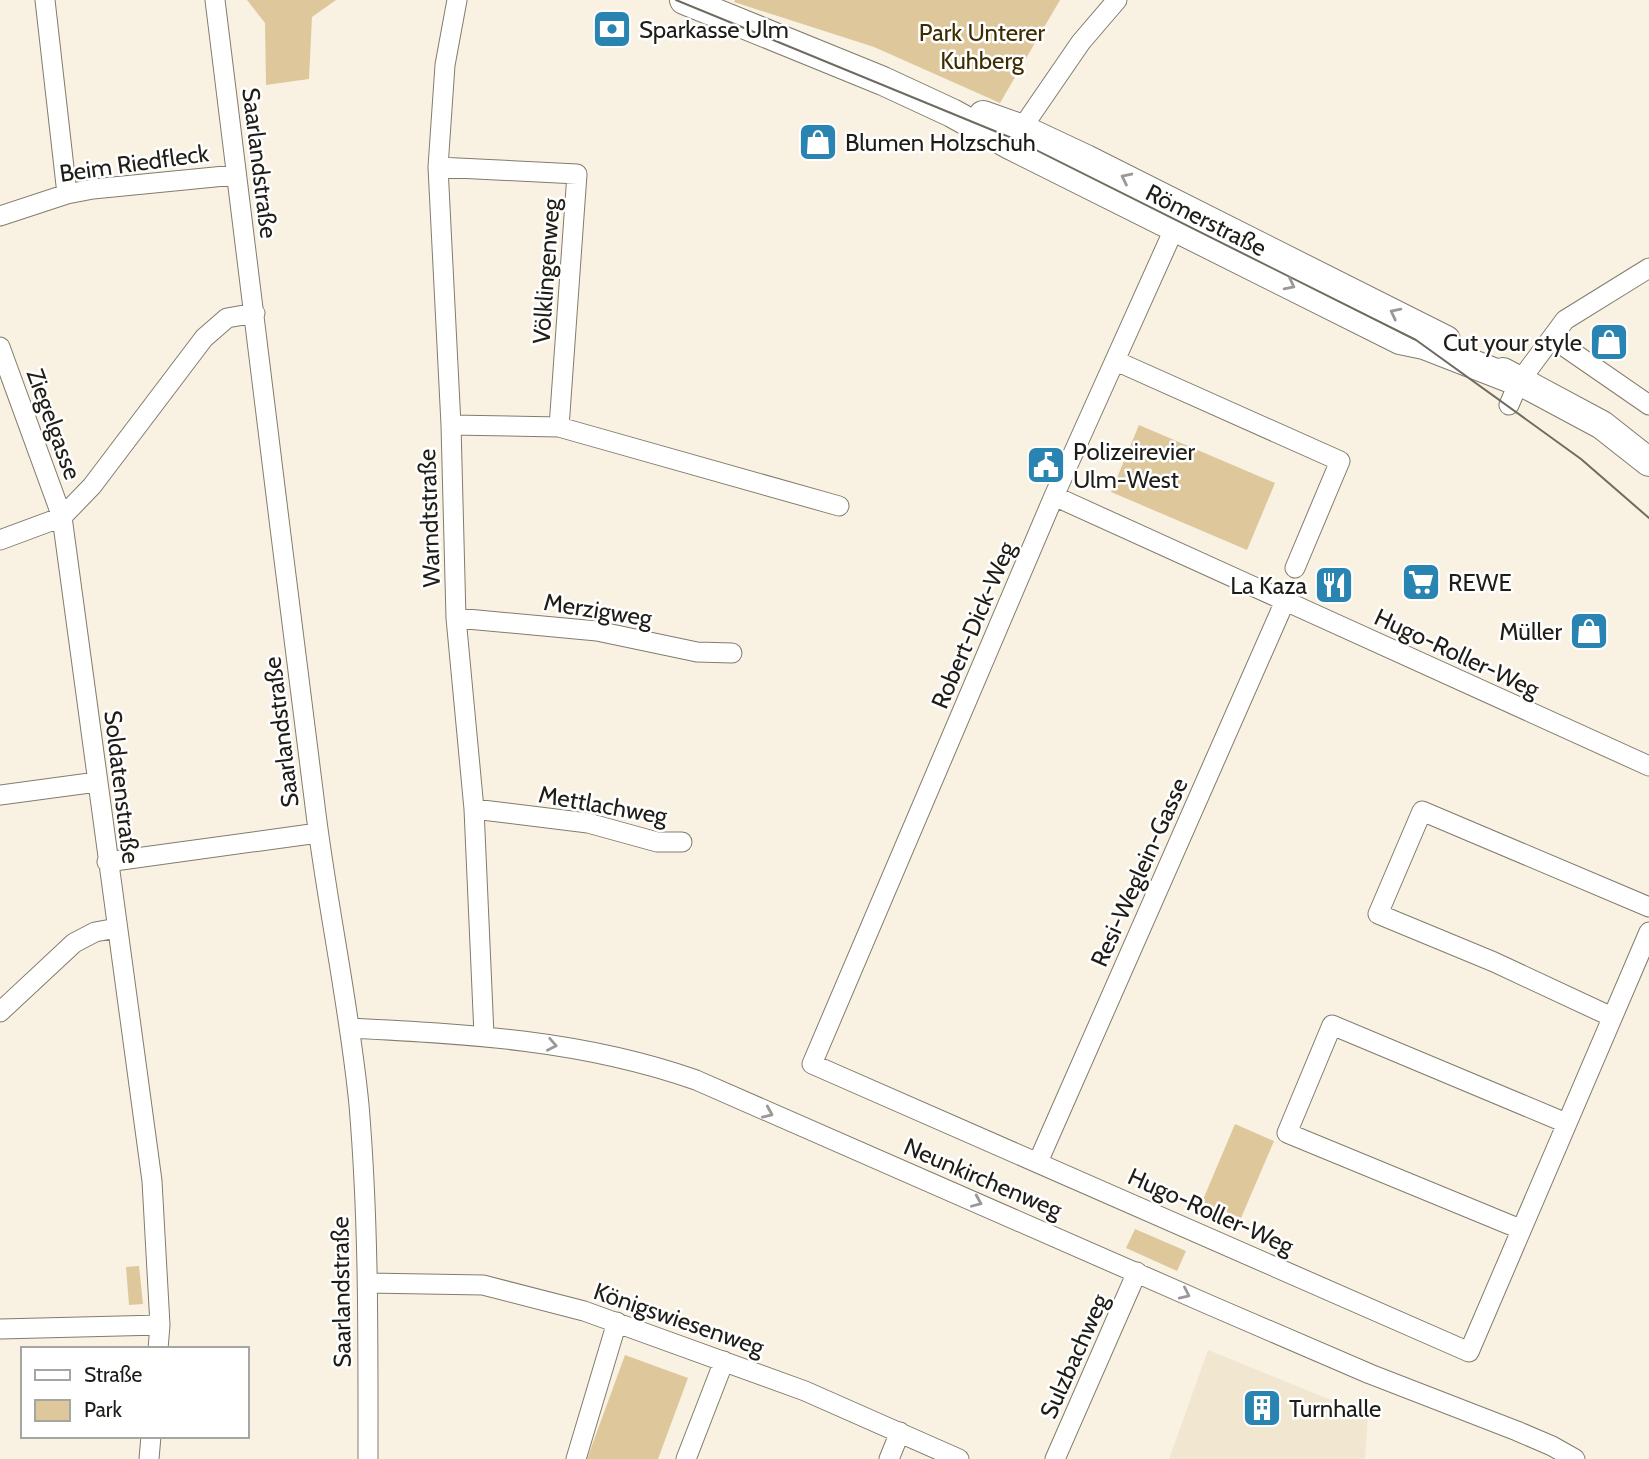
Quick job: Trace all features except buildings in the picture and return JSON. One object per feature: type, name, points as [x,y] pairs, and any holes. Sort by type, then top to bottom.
[{"type":"street","points":[[45,0],[66,194]]},
{"type":"street","name":"Saarlandstraße","points":[[215,0],[318,833],[359,1106],[368,1283],[368,1459]]},
{"type":"street","name":"Warndtstraße","points":[[457,0],[444,65],[438,167],[451,425],[456,618],[474,809],[484,1035]]},
{"type":"street","points":[[1015,136],[1081,42],[1116,0]]},
{"type":"street","name":"Römerstraße","points":[[695,2],[1015,136],[1179,217],[1420,326],[1514,394]]},
{"type":"street","name":"Völklingenweg","points":[[438,167],[577,174],[559,427]]},
{"type":"street","name":"Beim Riedfleck","points":[[0,216],[66,194],[93,189],[235,175]]},
{"type":"street","name":"Römerstraße","points":[[1179,217],[1400,340],[1424,345],[1458,358],[1514,394],[1602,425],[1649,462]]},
{"type":"street","name":"Robert-Dick-Weg","points":[[812,1064],[1054,496],[1179,217]]},
{"type":"street","points":[[1514,394],[1565,320],[1649,268]]},
{"type":"street","points":[[0,540],[62,517],[92,486],[204,338],[227,318],[255,313]]},
{"type":"street","points":[[1552,338],[1649,405]]},
{"type":"street","name":"Ziegelgasse","points":[[0,347],[62,517]]},
{"type":"street","points":[[1116,361],[1340,461],[1296,568]]},
{"type":"street","points":[[451,425],[559,427],[839,506]]},
{"type":"street","name":"Hugo-Roller-Weg","points":[[1054,496],[1649,766]]},
{"type":"street","name":"Soldatenstraße","points":[[62,517],[152,1181],[160,1325],[158,1347]]},
{"type":"street","name":"Resi-Weglein-Gasse","points":[[1038,1162],[1285,601]]},
{"type":"street","name":"Merzigweg","points":[[456,618],[597,631],[697,652],[732,653]]},
{"type":"street","points":[[0,795],[97,782]]},
{"type":"street","name":"Mettlachweg","points":[[474,809],[588,823],[657,842],[682,842]]},
{"type":"street","points":[[1612,1017],[1494,962],[1378,914],[1422,811],[1649,907]]},
{"type":"street","points":[[107,862],[318,833]]},
{"type":"street","points":[[0,1012],[74,943],[95,932],[117,928]]},
{"type":"street","name":"Hugo-Roller-Weg","points":[[812,1064],[1469,1352],[1649,932]]},
{"type":"street","points":[[1520,1229],[1287,1133],[1332,1025],[1566,1123]]},
{"type":"street","name":"Neunkirchenweg","points":[[349,1028],[529,1040],[656,1066],[696,1080],[1212,1307],[1370,1374],[1552,1446],[1575,1459]]},
{"type":"street","name":"Sulzbachweg","points":[[1055,1459],[1137,1272]]},
{"type":"street","name":"Königswiesenweg","points":[[368,1283],[483,1286],[584,1311],[805,1391],[959,1459]]},
{"type":"street","points":[[576,1459],[617,1322]]},
{"type":"street","points":[[0,1329],[160,1325]]},
{"type":"street","points":[[686,1459],[724,1360]]},
{"type":"street","points":[[889,1459],[900,1432]]},
{"type":"street","points":[[149,1459],[151,1438]]},
{"type":"shaded area","points":[[1208,1350],[1368,1415],[1365,1459],[1169,1459]]},
{"type":"green space","points":[[247,0],[336,0],[312,17],[309,79],[266,85],[265,23]]},
{"type":"green space","name":"Park Unterer Kuhberg","points":[[1060,0],[1000,103],[874,47],[734,2]]},
{"type":"green space","points":[[1139,425],[1275,483],[1247,550],[1111,492]]},
{"type":"green space","points":[[1235,1124],[1274,1141],[1241,1218],[1202,1202]]},
{"type":"green space","points":[[1135,1229],[1186,1251],[1177,1271],[1126,1248]]},
{"type":"green space","points":[[139,1266],[143,1304],[129,1305],[126,1267]]},
{"type":"green space","points":[[625,1355],[688,1378],[658,1459],[587,1459]]},
{"type":"tram line","points":[[676,0],[1014,139],[1416,340],[1581,459],[1649,518]]},
{"type":"place","name":"Sparkasse Ulm","points":[[612,29]]},
{"type":"place","name":"Blumen Holzschuh","points":[[818,142]]},
{"type":"place","name":"Cut your style","points":[[1609,342]]},
{"type":"place","name":"Polizeirevier Ulm-West","points":[[1046,465]]},
{"type":"place","name":"REWE","points":[[1421,582]]},
{"type":"place","name":"La Kaza","points":[[1334,585]]},
{"type":"place","name":"Müller","points":[[1589,631]]},
{"type":"place","name":"Turnhalle","points":[[1262,1408]]}]
